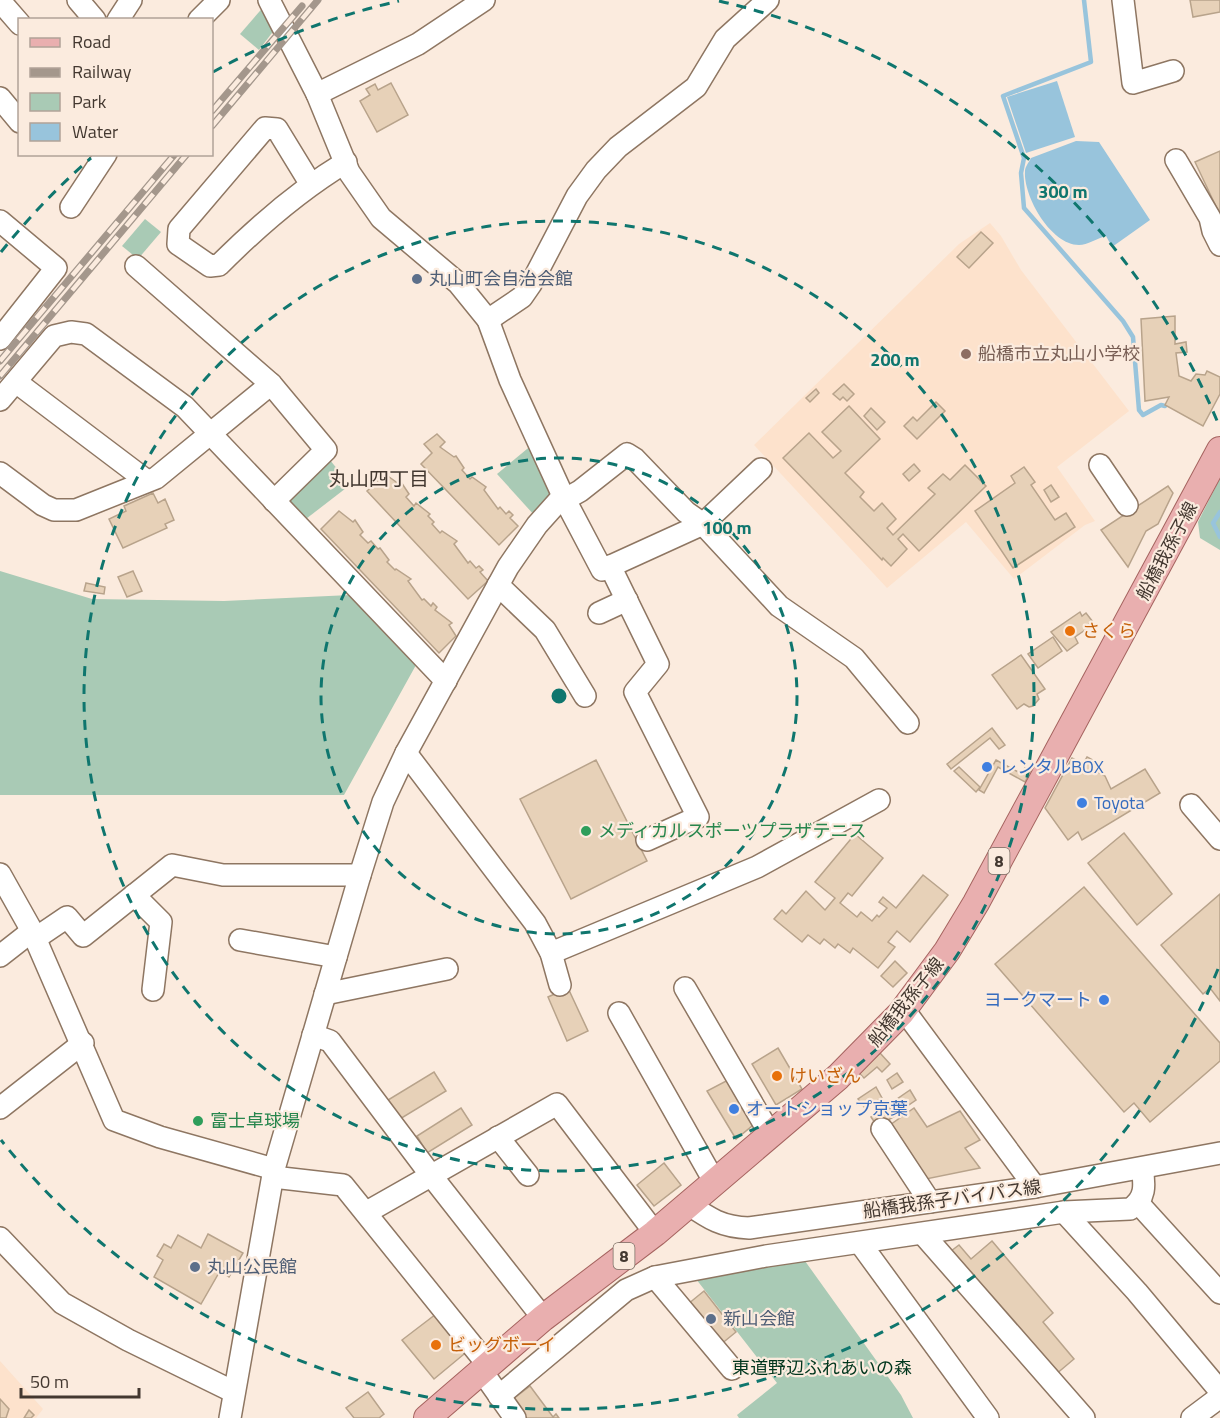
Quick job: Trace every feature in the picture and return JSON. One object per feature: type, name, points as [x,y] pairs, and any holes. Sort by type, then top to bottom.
[{"type":"main road","name":"船橋我孫子線","points":[[427,1418],[543,1318],[655,1233],[838,1077],[901,1013],[947,951],[976,903],[1220,450]]},
{"type":"street","points":[[78,0],[93,18]]},
{"type":"street","points":[[119,18],[130,0]]},
{"type":"street","points":[[201,18],[219,0]]},
{"type":"street","points":[[269,0],[317,94],[349,172],[381,218],[458,283],[488,320],[510,380],[563,496],[602,570],[703,524],[761,469]]},
{"type":"street","points":[[317,94],[418,44],[484,0]]},
{"type":"street","points":[[488,320],[522,297],[577,196],[596,170],[618,147],[696,87],[725,39],[768,0]]},
{"type":"street","points":[[1123,0],[1132,83],[1173,71]]},
{"type":"street","points":[[0,1],[18,22]]},
{"type":"street","points":[[0,98],[18,120]]},
{"type":"street","points":[[310,183],[277,129],[265,129],[179,229],[178,244],[210,266],[219,265],[254,229],[310,183],[346,162]]},
{"type":"street","points":[[71,207],[105,156]]},
{"type":"street","points":[[1176,160],[1210,218],[1220,245]]},
{"type":"street","points":[[0,221],[56,267],[0,339]]},
{"type":"street","points":[[136,266],[271,384],[326,450],[274,501]]},
{"type":"street","points":[[0,400],[54,336],[71,332],[86,334],[185,407],[274,501],[308,524],[446,681]]},
{"type":"street","points":[[16,382],[147,481]]},
{"type":"street","points":[[0,473],[43,505],[65,511],[76,510],[156,478],[208,432],[271,384]]},
{"type":"street","points":[[230,1418],[273,1173],[383,802],[406,753],[519,548],[563,496],[571,496],[580,491],[627,454],[635,459],[686,512],[703,524],[779,606],[854,658],[908,723]]},
{"type":"street","points":[[1100,465],[1128,505]]},
{"type":"street","points":[[610,566],[658,664],[635,692],[698,817],[647,840]]},
{"type":"street","points":[[498,585],[545,630],[585,696]]},
{"type":"street","points":[[599,613],[627,600]]},
{"type":"street","points":[[406,753],[535,923],[551,953],[560,986]]},
{"type":"street","points":[[551,953],[757,867],[879,800]]},
{"type":"street","points":[[1191,805],[1220,839]]},
{"type":"street","points":[[0,956],[67,916],[82,936],[172,865],[223,875],[360,875]]},
{"type":"street","points":[[0,874],[34,935],[83,1043],[114,1120],[273,1173],[343,1185],[367,1212],[484,1368],[499,1396],[515,1418]]},
{"type":"street","points":[[134,895],[161,922],[153,990]]},
{"type":"street","points":[[240,940],[336,957]]},
{"type":"street","points":[[325,994],[447,969]]},
{"type":"street","points":[[685,988],[771,1134]]},
{"type":"street","points":[[619,1013],[714,1181]]},
{"type":"street","points":[[901,1013],[910,1018],[1035,1187]]},
{"type":"street","points":[[313,1035],[330,1041],[430,1174],[543,1318]]},
{"type":"street","points":[[0,1108],[83,1043]]},
{"type":"street","points":[[367,1212],[430,1174],[557,1104],[655,1233]]},
{"type":"street","points":[[882,1129],[930,1202]]},
{"type":"street","points":[[498,1137],[528,1175]]},
{"type":"street","name":"船橋我孫子バイパス線","points":[[688,1204],[730,1228],[749,1228],[1035,1187],[1220,1154]]},
{"type":"street","points":[[499,1396],[626,1290],[655,1277],[696,1267],[1064,1212],[1130,1209],[1139,1204],[1146,1186],[1142,1168]]},
{"type":"street","points":[[1139,1204],[1220,1293]]},
{"type":"street","points":[[1064,1212],[1137,1292],[1220,1391]]},
{"type":"street","points":[[923,1234],[1084,1418]]},
{"type":"street","points":[[0,1238],[62,1303],[128,1340],[234,1392]]},
{"type":"street","points":[[860,1243],[988,1418]]},
{"type":"street","points":[[655,1277],[732,1370]]},
{"type":"street","points":[[1192,1418],[1220,1397]]},
{"type":"shaded area","name":"船橋市立丸山小学校","points":[[990,223],[1001,236],[1021,270],[1129,411],[1057,467],[1095,521],[1085,525],[1014,579],[966,522],[887,588],[754,445],[959,244]]},
{"type":"shaded area","points":[[0,1361],[43,1409],[36,1418],[0,1418]]},
{"type":"green space","points":[[266,4],[278,25],[259,50],[240,34]]},
{"type":"green space","points":[[145,219],[161,232],[138,259],[122,246]]},
{"type":"green space","points":[[533,444],[557,495],[535,516],[497,474]]},
{"type":"green space","points":[[326,455],[350,485],[302,522],[280,501]]},
{"type":"green space","points":[[1220,478],[1220,550],[1200,538],[1198,522]]},
{"type":"green space","points":[[0,571],[92,599],[224,601],[350,595],[416,665],[344,795],[0,795]]},
{"type":"green space","name":"東道野辺ふれあいの森","points":[[805,1261],[901,1395],[913,1418],[739,1418],[737,1415],[777,1383],[696,1279]]},
{"type":"water","points":[[1057,81],[1075,137],[1026,153],[1007,97]]},
{"type":"water","points":[[1076,141],[1099,142],[1150,220],[1112,247],[1106,236],[1079,245],[1058,237],[1041,217],[1029,193],[1025,171],[1031,158]]},
{"type":"building","points":[[1190,0],[1220,0],[1220,12],[1193,17]]},
{"type":"building","points":[[391,83],[408,115],[377,132],[360,101],[370,95],[366,89],[375,84],[378,90]]},
{"type":"building","points":[[1220,151],[1220,215],[1195,162]]},
{"type":"building","points":[[981,232],[993,243],[969,268],[957,257]]},
{"type":"building","points":[[1175,316],[1175,344],[1186,342],[1187,352],[1176,353],[1179,376],[1191,381],[1196,374],[1205,375],[1207,371],[1220,377],[1220,394],[1203,426],[1165,405],[1169,397],[1145,401],[1141,319]]},
{"type":"building","points":[[844,384],[854,394],[847,401],[843,397],[840,400],[833,394]]},
{"type":"building","points":[[816,389],[819,393],[810,402],[806,398]]},
{"type":"building","points":[[936,402],[945,411],[917,439],[904,426],[913,417],[917,421]]},
{"type":"building","points":[[849,406],[880,439],[845,473],[864,492],[860,497],[874,511],[882,503],[896,519],[887,528],[893,535],[935,494],[928,488],[943,474],[950,480],[965,465],[986,486],[919,551],[903,534],[898,539],[907,549],[891,566],[883,558],[882,560],[783,458],[809,433],[833,458],[841,451],[822,432]]},
{"type":"building","points":[[871,408],[885,422],[877,430],[864,416]]},
{"type":"building","points":[[437,434],[445,442],[440,447],[454,457],[456,456],[464,468],[462,470],[470,479],[472,477],[486,487],[484,490],[498,509],[500,507],[506,514],[509,511],[513,515],[510,518],[518,526],[499,545],[421,464],[432,453],[424,444]]},
{"type":"building","points":[[914,464],[920,471],[909,481],[903,474]]},
{"type":"building","points":[[1024,467],[1035,482],[1031,485],[1055,520],[1066,513],[1075,527],[1013,568],[975,511],[1015,483],[1011,476]]},
{"type":"building","points":[[385,474],[399,484],[401,482],[409,494],[406,497],[414,506],[416,503],[430,514],[428,516],[434,522],[432,524],[440,533],[442,531],[457,541],[454,544],[468,563],[470,561],[476,568],[479,566],[483,570],[480,572],[488,581],[468,599],[367,491]]},
{"type":"building","points":[[1051,485],[1059,497],[1051,502],[1044,490]]},
{"type":"building","points":[[1168,486],[1173,493],[1158,524],[1146,531],[1128,567],[1101,530]]},
{"type":"building","points":[[153,493],[158,503],[165,499],[174,520],[165,524],[167,528],[123,548],[109,519],[126,511],[124,506]]},
{"type":"building","points":[[339,511],[353,522],[355,520],[363,532],[360,535],[368,543],[371,541],[378,549],[380,548],[389,560],[387,562],[395,570],[411,579],[408,581],[422,600],[424,599],[431,606],[433,603],[437,607],[435,610],[452,623],[449,625],[456,636],[439,653],[321,529]]},
{"type":"building","points":[[133,571],[142,591],[127,597],[118,577]]},
{"type":"building","points":[[86,583],[105,587],[104,594],[84,591]]},
{"type":"building","points":[[1080,612],[1082,616],[1086,613],[1093,622],[1075,637],[1078,643],[1067,651],[1051,632]]},
{"type":"building","points":[[1053,637],[1062,651],[1038,668],[1028,654]]},
{"type":"building","points":[[1021,655],[1045,689],[1037,694],[1039,699],[1033,706],[1029,707],[1024,704],[1017,709],[992,675]]},
{"type":"building","points":[[992,728],[1005,745],[999,749],[990,738],[951,769],[947,764]]},
{"type":"building","points":[[1087,757],[1100,764],[1096,771],[1105,776],[1111,789],[1145,769],[1160,793],[1082,840],[1078,832],[1068,840],[1045,808],[1072,758],[1083,764]]},
{"type":"building","points":[[596,760],[647,861],[571,899],[520,799]]},
{"type":"building","points":[[996,760],[1022,774],[1025,768],[1031,770],[1025,782],[998,767],[984,793],[979,790]]},
{"type":"building","points":[[959,767],[980,787],[976,792],[954,771]]},
{"type":"building","points":[[1124,833],[1172,894],[1137,925],[1088,863]]},
{"type":"building","points":[[855,834],[883,858],[852,896],[848,893],[840,903],[857,917],[861,912],[872,921],[877,915],[879,917],[887,908],[879,902],[883,897],[896,908],[923,875],[948,895],[910,942],[897,931],[888,942],[895,947],[878,968],[853,948],[850,953],[838,944],[835,948],[824,939],[820,944],[808,935],[802,942],[774,919],[782,910],[786,914],[806,891],[825,910],[835,898],[815,882]]},
{"type":"building","points":[[1084,887],[1220,1043],[1220,1061],[1150,1122],[1134,1103],[1124,1112],[995,964]]},
{"type":"building","points":[[1220,894],[1220,1001],[1210,988],[1203,994],[1161,945]]},
{"type":"building","points":[[895,961],[907,973],[893,987],[881,976]]},
{"type":"building","points":[[568,988],[588,1031],[567,1041],[548,997]]},
{"type":"building","points":[[778,1048],[802,1089],[776,1105],[752,1064]]},
{"type":"building","points":[[880,1053],[890,1064],[882,1072],[877,1067],[864,1078],[859,1073]]},
{"type":"building","points":[[434,1072],[446,1091],[400,1119],[388,1100]]},
{"type":"building","points":[[897,1073],[903,1082],[892,1089],[887,1080]]},
{"type":"building","points":[[730,1079],[754,1119],[752,1126],[736,1139],[707,1091]]},
{"type":"building","points":[[876,1087],[882,1098],[865,1108],[858,1099]]},
{"type":"building","points":[[910,1090],[916,1100],[903,1109],[897,1099]]},
{"type":"building","points":[[888,1106],[895,1116],[885,1122],[883,1118],[875,1123],[871,1117]]},
{"type":"building","points":[[461,1108],[472,1125],[427,1153],[417,1136]]},
{"type":"building","points":[[914,1108],[927,1127],[960,1111],[980,1140],[965,1148],[980,1168],[926,1179],[890,1125]]},
{"type":"building","points":[[664,1163],[681,1185],[654,1206],[637,1185]]},
{"type":"building","points":[[208,1234],[243,1253],[229,1277],[220,1271],[201,1304],[154,1277],[163,1260],[157,1256],[164,1244],[171,1248],[178,1235],[201,1248]]},
{"type":"building","points":[[992,1241],[1053,1313],[1043,1322],[1074,1359],[1055,1375],[951,1251],[959,1245],[971,1259]]},
{"type":"building","points":[[704,1291],[736,1332],[720,1345],[688,1304]]},
{"type":"building","name":"ビッグボーイ","points":[[440,1311],[469,1350],[434,1379],[402,1340]]},
{"type":"building","points":[[530,1386],[553,1417],[556,1414],[559,1418],[519,1418],[508,1403]]},
{"type":"building","points":[[368,1392],[384,1414],[379,1418],[354,1418],[346,1408]]},
{"type":"building","points":[[0,1399],[9,1409],[6,1418],[0,1418]]},
{"type":"building","points":[[29,1410],[34,1415],[31,1418],[24,1418]]},
{"type":"waterway","points":[[1084,0],[1091,62],[1003,96],[1024,158],[1021,173],[1024,208],[1123,321],[1133,337],[1139,410],[1143,415],[1161,405],[1165,406]]},
{"type":"waterway","points":[[1220,512],[1213,523],[1220,537]]},
{"type":"railway","points":[[213,125],[318,0]]},
{"type":"railway","points":[[213,110],[302,6]]},
{"type":"railway","points":[[0,361],[173,156]]},
{"type":"railway","points":[[0,376],[185,156]]},
{"type":"place","name":"丸山町会自治会館","points":[[417,279]]},
{"type":"place","name":"船橋市立丸山小学校","points":[[966,354]]},
{"type":"place","name":"さくら","points":[[1070,631]]},
{"type":"place","name":"レンタルBOX","points":[[987,767]]},
{"type":"place","name":"Toyota","points":[[1082,803]]},
{"type":"place","name":"メディカルスポーツプラザテニス","points":[[586,831]]},
{"type":"place","name":"ヨークマート","points":[[1104,1000]]},
{"type":"place","name":"けいざん","points":[[777,1076]]},
{"type":"place","name":"オートショップ京葉","points":[[734,1109]]},
{"type":"place","name":"富士卓球場","points":[[198,1121]]},
{"type":"place","name":"丸山公民館","points":[[195,1267]]},
{"type":"place","name":"新山会館","points":[[711,1319]]},
{"type":"place","name":"ビッグボーイ","points":[[436,1345]]},
{"type":"district","name":"丸山四丁目","points":[[379,479]]}]
